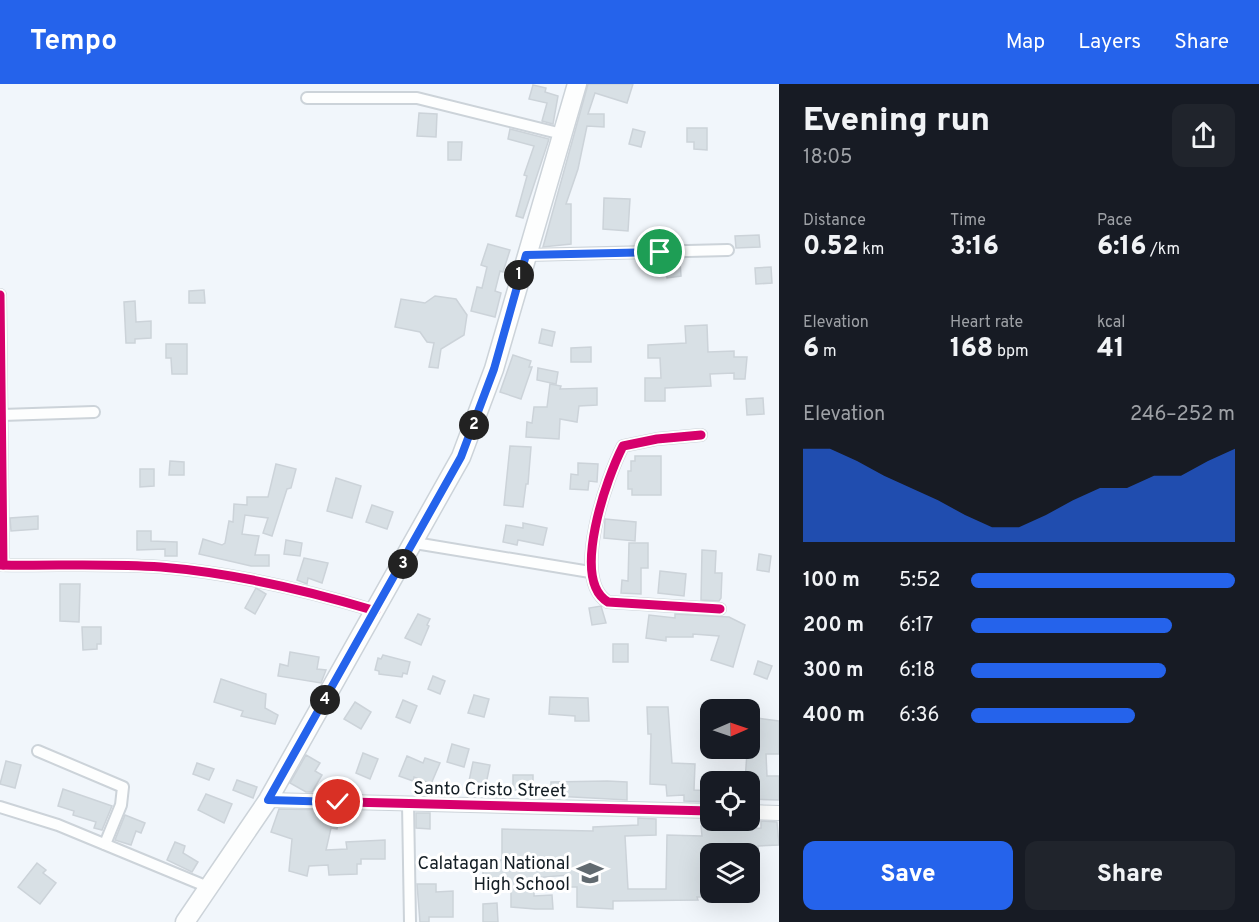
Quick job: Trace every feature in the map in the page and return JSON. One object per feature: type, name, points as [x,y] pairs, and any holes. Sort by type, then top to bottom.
[{"type":"main road","points":[[185,922],[268,800],[415,543],[461,457],[475,424],[578,84]]},
{"type":"street","points":[[307,98],[417,98],[562,134]]},
{"type":"street","points":[[526,255],[728,250]]},
{"type":"street","points":[[0,295],[2,565],[159,567],[221,574],[318,593],[376,611]]},
{"type":"street","points":[[2,415],[94,412]]},
{"type":"street","points":[[700,435],[657,439],[623,446],[610,472],[597,524],[590,572],[599,597],[608,602],[720,609]]},
{"type":"street","points":[[415,543],[590,572]]},
{"type":"street","points":[[38,751],[123,787],[121,805],[105,844]]},
{"type":"street","name":"Santo Cristo Street","points":[[268,800],[700,811]]},
{"type":"street","points":[[408,804],[410,922]]},
{"type":"street","points":[[0,807],[105,844],[208,887]]},
{"type":"street","points":[[760,812],[779,813]]},
{"type":"building","points":[[588,84],[633,84],[627,103],[595,93],[588,114],[604,114],[604,127],[587,126],[578,169],[566,204],[571,204],[571,244],[543,247]]},
{"type":"building","points":[[533,85],[546,88],[545,92],[558,96],[553,124],[542,121],[547,103],[529,99]]},
{"type":"building","points":[[419,113],[437,114],[436,137],[417,136]]},
{"type":"building","points":[[687,128],[707,128],[707,150],[694,149],[694,142],[687,142]]},
{"type":"building","points":[[510,129],[549,139],[523,218],[516,216],[527,176],[524,175],[534,146],[508,139]]},
{"type":"building","points":[[633,129],[645,132],[641,147],[629,144]]},
{"type":"building","points":[[448,142],[462,142],[461,160],[448,160]]},
{"type":"building","points":[[604,198],[630,199],[628,231],[603,229]]},
{"type":"building","points":[[759,235],[760,247],[736,248],[735,236]]},
{"type":"building","points":[[488,244],[510,250],[503,272],[500,271],[495,291],[501,293],[495,317],[471,311],[477,287],[482,288],[487,267],[481,265]]},
{"type":"building","points":[[680,261],[681,276],[667,278],[666,262]]},
{"type":"building","points":[[771,267],[772,283],[756,284],[755,268]]},
{"type":"building","points":[[204,290],[205,303],[189,303],[189,291]]},
{"type":"building","points":[[435,296],[456,299],[467,315],[464,335],[441,349],[438,368],[429,367],[434,343],[427,342],[420,332],[395,327],[401,299],[425,303]]},
{"type":"building","points":[[135,301],[136,322],[151,321],[151,338],[135,339],[135,343],[126,343],[124,302]]},
{"type":"building","points":[[707,325],[708,352],[734,351],[734,357],[747,357],[745,379],[734,379],[734,373],[710,374],[711,386],[665,388],[665,401],[645,401],[645,378],[661,378],[660,358],[648,358],[648,345],[686,343],[685,326]]},
{"type":"building","points":[[542,329],[555,332],[552,346],[539,343]]},
{"type":"building","points":[[166,344],[187,344],[187,374],[172,374],[171,358],[166,358]]},
{"type":"building","points":[[591,347],[591,362],[571,362],[571,348]]},
{"type":"building","points":[[513,355],[531,361],[529,367],[532,367],[521,399],[500,392]]},
{"type":"building","points":[[538,368],[558,372],[556,384],[537,380]]},
{"type":"building","points":[[550,384],[561,386],[560,389],[597,388],[597,405],[579,406],[577,422],[560,419],[559,439],[526,437],[527,422],[532,423],[534,407],[547,407]]},
{"type":"building","points":[[763,398],[764,414],[747,415],[746,399]]},
{"type":"building","points":[[510,446],[531,447],[528,484],[526,484],[523,507],[504,505]]},
{"type":"building","points":[[635,456],[661,456],[661,495],[632,495],[632,489],[628,489],[628,471],[631,471],[631,461],[635,461]]},
{"type":"building","points":[[170,461],[184,462],[184,475],[169,475]]},
{"type":"building","points":[[578,463],[598,464],[597,482],[589,481],[588,490],[570,489],[571,474],[578,475]]},
{"type":"building","points":[[276,464],[296,469],[272,536],[263,533],[268,518],[245,515],[242,534],[259,536],[255,555],[269,555],[269,566],[251,566],[199,554],[203,539],[222,545],[225,543],[229,521],[233,522],[234,504],[247,505],[247,497],[268,497]]},
{"type":"building","points":[[140,469],[154,469],[154,486],[140,487]]},
{"type":"building","points":[[336,478],[361,486],[352,518],[327,511]]},
{"type":"building","points":[[372,505],[393,512],[387,529],[366,522]]},
{"type":"building","points":[[38,516],[38,529],[11,531],[10,518]]},
{"type":"building","points":[[605,519],[636,522],[635,541],[604,538]]},
{"type":"building","points":[[523,523],[547,528],[543,545],[518,540],[517,545],[503,542],[506,525],[523,528]]},
{"type":"building","points":[[137,531],[151,531],[151,541],[177,542],[177,556],[165,556],[165,549],[137,550]]},
{"type":"building","points":[[286,540],[302,543],[300,556],[284,554]]},
{"type":"building","points":[[629,543],[648,543],[648,568],[641,568],[641,594],[621,593],[622,580],[628,581]]},
{"type":"building","points":[[702,550],[716,551],[715,573],[722,573],[719,601],[701,600]]},
{"type":"building","points":[[759,554],[771,556],[769,572],[757,570]]},
{"type":"building","points":[[304,558],[328,563],[322,583],[308,578],[307,584],[297,580]]},
{"type":"building","points":[[660,571],[686,574],[684,596],[658,593]]},
{"type":"building","points":[[60,584],[80,584],[79,622],[60,621]]},
{"type":"building","points":[[256,588],[266,594],[255,614],[245,608]]},
{"type":"building","points":[[601,606],[606,623],[592,625],[589,608]]},
{"type":"building","points":[[418,614],[430,619],[421,645],[405,638]]},
{"type":"building","points":[[675,614],[729,617],[745,625],[733,667],[711,660],[719,636],[693,634],[693,637],[666,637],[666,641],[646,638],[649,615],[675,618]]},
{"type":"building","points":[[82,627],[101,627],[101,644],[97,644],[97,649],[83,650]]},
{"type":"building","points":[[613,644],[628,644],[628,662],[613,662]]},
{"type":"building","points":[[290,652],[319,657],[317,669],[326,670],[321,683],[278,676],[280,664],[288,666]]},
{"type":"building","points":[[383,655],[410,662],[407,674],[403,673],[402,677],[379,674],[379,671],[375,670],[378,658],[381,659]]},
{"type":"building","points":[[758,661],[772,666],[767,679],[754,674]]},
{"type":"building","points":[[433,676],[445,681],[440,694],[428,689]]},
{"type":"building","points":[[221,679],[266,694],[265,708],[278,715],[275,724],[241,716],[243,711],[214,702]]},
{"type":"building","points":[[474,695],[489,699],[484,717],[468,713]]},
{"type":"building","points":[[550,697],[588,698],[589,721],[575,721],[575,716],[549,714]]},
{"type":"building","points":[[403,700],[417,706],[410,723],[396,717]]},
{"type":"building","points":[[355,702],[371,712],[361,729],[344,719]]},
{"type":"building","points":[[647,707],[668,707],[672,763],[695,764],[694,790],[700,790],[700,802],[684,801],[684,795],[667,796],[666,785],[650,784],[651,734],[648,734]]},
{"type":"building","points":[[760,718],[779,721],[779,754],[766,754],[767,776],[779,776],[779,800],[760,799],[760,771],[746,771],[747,759],[760,759]]},
{"type":"building","points":[[452,744],[469,749],[464,767],[447,762]]},
{"type":"building","points":[[363,753],[378,759],[370,779],[356,773]]},
{"type":"building","points":[[306,755],[320,763],[315,771],[322,775],[312,792],[306,792],[290,783]]},
{"type":"building","points":[[407,756],[423,763],[425,758],[440,763],[431,784],[414,777],[413,781],[399,776]]},
{"type":"building","points":[[6,761],[21,765],[15,788],[0,784]]},
{"type":"building","points":[[473,762],[490,765],[486,784],[469,781]]},
{"type":"building","points":[[197,763],[214,769],[209,780],[193,774]]},
{"type":"building","points":[[513,775],[533,775],[533,791],[513,790]]},
{"type":"building","points":[[237,780],[257,787],[253,798],[233,790]]},
{"type":"building","points":[[551,782],[627,782],[627,800],[537,795],[537,785],[551,786]]},
{"type":"building","points":[[63,789],[112,806],[102,830],[94,828],[96,822],[73,815],[74,811],[58,806]]},
{"type":"building","points":[[206,794],[232,804],[224,823],[198,810]]},
{"type":"building","points":[[279,809],[328,810],[328,818],[339,820],[337,829],[331,828],[326,850],[347,849],[346,842],[385,840],[385,859],[361,859],[361,864],[357,864],[357,874],[329,875],[328,865],[309,866],[307,876],[289,871],[292,839],[271,832]]},
{"type":"building","points":[[416,813],[430,813],[430,829],[416,828]]},
{"type":"building","points":[[125,815],[145,823],[141,833],[136,831],[131,845],[115,840]]},
{"type":"building","points":[[638,818],[656,819],[656,835],[625,836],[628,889],[666,889],[667,835],[702,836],[702,831],[760,831],[761,821],[777,822],[779,845],[700,843],[700,897],[697,897],[698,900],[613,901],[613,909],[577,907],[577,887],[569,887],[568,875],[534,878],[534,896],[552,895],[553,909],[535,909],[511,907],[511,886],[483,886],[483,860],[502,860],[502,829],[593,831],[593,827],[638,825]]},
{"type":"building","points":[[175,842],[185,846],[183,853],[198,862],[192,872],[167,860]]},
{"type":"building","points":[[37,863],[46,870],[43,873],[56,883],[40,904],[18,887]]},
{"type":"building","points":[[417,884],[436,884],[436,892],[453,891],[453,917],[429,917],[429,922],[420,922]]},
{"type":"building","points":[[497,903],[498,922],[483,922],[483,904]]},
{"type":"cycle path","points":[[0,295],[3,565]]},
{"type":"cycle path","points":[[701,435],[657,439],[623,446],[601,503],[595,527],[592,573],[597,590],[608,602],[720,609]]},
{"type":"cycle path","points":[[0,565],[121,565],[216,573],[270,583],[376,611]]},
{"type":"cycle path","points":[[268,800],[700,811]]},
{"type":"place","name":"Calatagan National High School","points":[[590,873]]},
{"type":"route","points":[[338,802],[268,800],[415,543],[461,457],[494,369],[506,319],[526,255],[660,252]]}]
